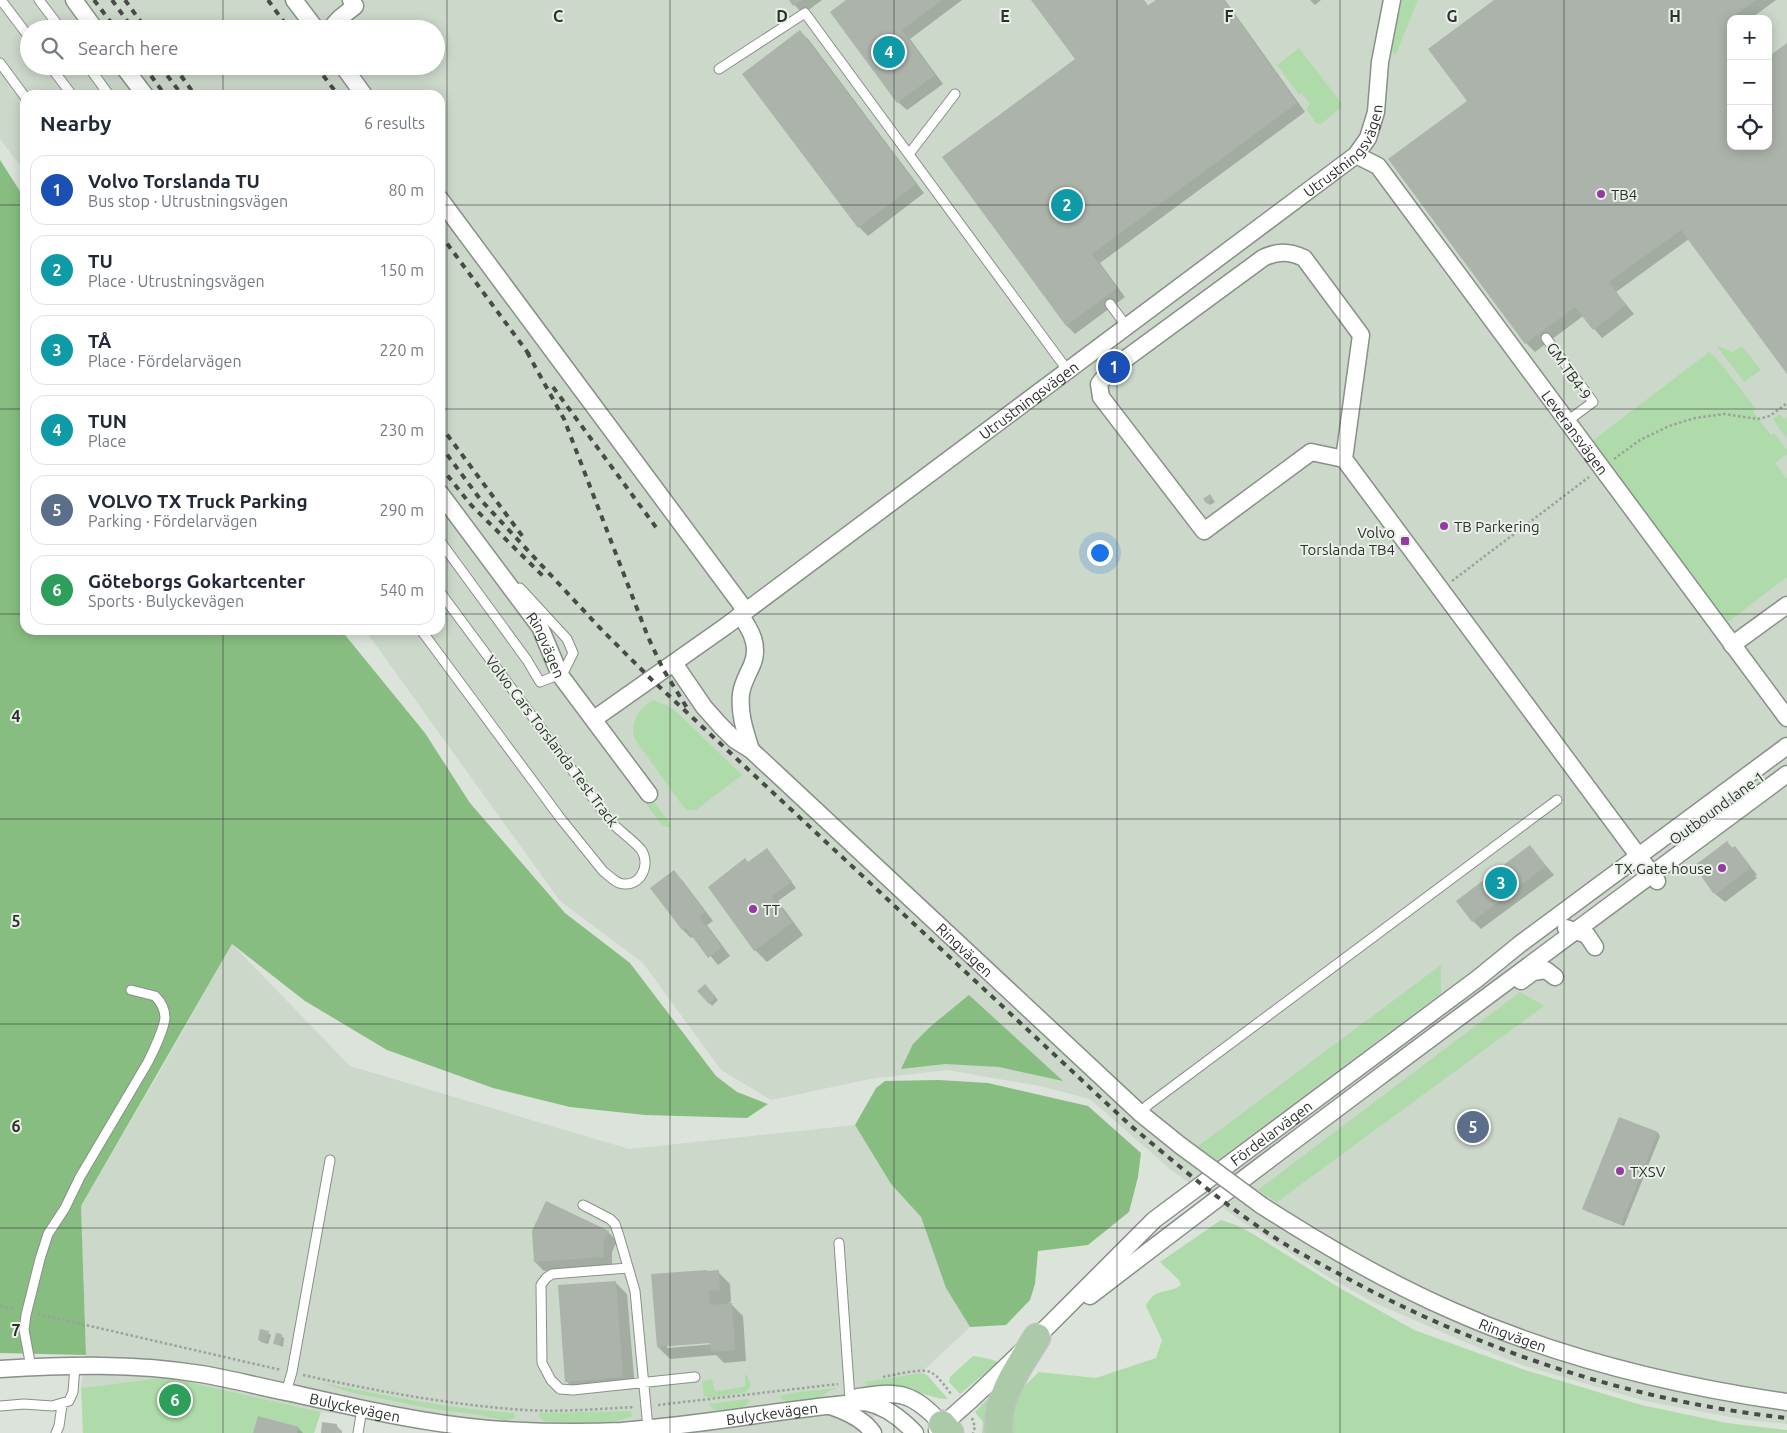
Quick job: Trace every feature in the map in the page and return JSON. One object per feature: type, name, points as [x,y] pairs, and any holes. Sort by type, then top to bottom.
[{"type":"main road","points":[[999,1433],[999,1412],[1005,1392],[1036,1337]]},
{"type":"street","points":[[74,0],[89,20]]},
{"type":"street","points":[[294,0],[309,20]]},
{"type":"street","name":"Utrustningsvägen","points":[[674,663],[1356,156],[1368,138],[1376,112],[1380,62],[1392,0]]},
{"type":"street","points":[[338,20],[356,2]]},
{"type":"street","points":[[130,75],[141,90]]},
{"type":"street","points":[[350,75],[360,90]]},
{"type":"street","name":"Leveransvägen","points":[[1356,156],[1378,166],[1787,718]]},
{"type":"street","name":"Ringvägen","points":[[445,205],[743,613],[752,632],[755,647],[753,663],[741,692],[741,718],[751,750]]},
{"type":"street","points":[[1344,459],[1361,335],[1304,258],[1294,253],[1283,252],[1263,258],[1109,371],[1099,384],[1101,396],[1204,531],[1311,452],[1344,459],[1648,868]]},
{"type":"street","name":"Ringvägen","points":[[445,500],[540,627],[560,675],[649,794]]},
{"type":"street","points":[[1732,645],[1787,605]]},
{"type":"street","points":[[594,719],[674,663]]},
{"type":"street","name":"Ringvägen","points":[[674,663],[699,700],[735,740],[751,750],[1140,1114],[1261,1205],[1381,1277],[1454,1312],[1493,1327],[1579,1357],[1662,1379],[1740,1395],[1787,1402]]},
{"type":"street","points":[[1597,925],[1648,868],[1787,746]]},
{"type":"street","name":"Outbound lane 1","points":[[1550,931],[1648,868],[1787,756]]},
{"type":"street","points":[[1648,868],[1787,774]]},
{"type":"street","points":[[1648,868],[1787,784]]},
{"type":"street","name":"Fördelarvägen","points":[[1036,1337],[1266,1161],[1618,899],[1648,868]]},
{"type":"street","name":"Fördelarvägen","points":[[942,1430],[1154,1220],[1477,980],[1520,944],[1648,868]]},
{"type":"street","points":[[1574,931],[1587,935],[1595,947],[1597,925],[1603,909]]},
{"type":"street","name":"Fördelarvägen","points":[[1520,944],[1550,931],[1565,928],[1574,931]]},
{"type":"street","name":"Fördelarvägen","points":[[1487,995],[1505,993],[1534,972],[1546,970],[1555,977]]},
{"type":"street","name":"Bulyckevägen","points":[[0,1369],[130,1366],[178,1371],[221,1378],[404,1418],[492,1429],[602,1432],[648,1428],[843,1398],[887,1394],[912,1398],[928,1410],[942,1430]]},
{"type":"street","name":"Bulyckevägen","points":[[843,1398],[851,1415],[862,1422],[873,1433]]},
{"type":"street","name":"Bulyckevägen","points":[[843,1398],[874,1404],[897,1416],[915,1433]]},
{"type":"lane","points":[[1,0],[20,25]]},
{"type":"lane","points":[[39,0],[54,20]]},
{"type":"lane","points":[[719,69],[805,13],[1068,370]]},
{"type":"lane","points":[[0,63],[20,90]]},
{"type":"lane","points":[[57,75],[68,90]]},
{"type":"lane","points":[[95,75],[106,90]]},
{"type":"lane","points":[[909,154],[955,94]]},
{"type":"lane","points":[[1110,304],[1127,327]]},
{"type":"lane","name":"GM TB4-9","points":[[1546,338],[1593,402],[1566,422]]},
{"type":"lane","points":[[445,548],[527,660],[540,682],[560,675]]},
{"type":"lane","name":"Volvo Cars Torslanda Test Track","points":[[425,635],[561,819],[603,871],[620,883],[636,881],[642,875],[646,865],[641,850],[610,821],[445,599]]},
{"type":"lane","points":[[1140,1114],[1148,1105],[1557,800]]},
{"type":"lane","points":[[31,1367],[24,1330],[40,1259],[48,1234],[65,1208],[80,1177],[148,1062],[165,1018],[162,1006],[155,996],[131,990]]},
{"type":"lane","points":[[286,1392],[292,1372],[330,1160]]},
{"type":"lane","points":[[583,1205],[610,1219],[615,1224],[635,1291],[648,1428]]},
{"type":"lane","points":[[839,1243],[843,1398]]},
{"type":"lane","points":[[628,1268],[552,1274],[546,1278],[542,1285],[542,1363],[551,1380],[560,1389],[574,1390],[695,1377]]},
{"type":"lane","points":[[0,1406],[24,1404],[52,1406],[69,1401],[73,1392],[75,1366]]},
{"type":"lane","points":[[56,1433],[59,1426],[62,1404]]},
{"type":"lane","points":[[358,1433],[362,1409]]},
{"type":"path","points":[[0,1306],[386,1393],[458,1404],[526,1410],[646,1406],[742,1396],[843,1398],[919,1371],[929,1371],[974,1423],[974,1433]]},
{"type":"shaded area","points":[[0,0],[1787,0],[1787,1424],[1746,1420],[1645,1401],[1522,1365],[1373,1302],[1330,1278],[1244,1223],[1171,1170],[1090,1099],[1040,1086],[947,1070],[870,1079],[771,1100],[721,1070],[643,963],[560,901],[369,635],[445,635],[445,90],[20,90],[20,165],[0,139]]},
{"type":"shaded area","points":[[232,944],[350,1066],[629,1149],[855,1125],[891,1184],[921,1217],[946,1288],[970,1327],[857,1433],[468,1433],[321,1412],[167,1377],[81,1388],[86,1355],[81,1206]]},
{"type":"green space","points":[[1402,0],[1418,0],[1396,54],[1390,51]]},
{"type":"green space","points":[[1299,48],[1342,104],[1341,108],[1321,124],[1316,123],[1306,109],[1310,104],[1302,93],[1299,95],[1277,65]]},
{"type":"green space","points":[[0,160],[20,191],[20,635],[345,635],[425,733],[470,803],[565,913],[630,963],[716,1076],[737,1092],[768,1104],[747,1118],[645,1115],[570,1107],[493,1088],[387,1050],[305,1001],[232,944],[81,1206],[86,1355],[0,1353]]},
{"type":"green space","points":[[1716,345],[1732,352],[1742,346],[1761,370],[1744,382]]},
{"type":"green space","points":[[1709,352],[1714,355],[1756,409],[1753,412],[1771,435],[1774,433],[1787,450],[1787,454],[1775,463],[1787,479],[1787,577],[1728,622],[1591,442]]},
{"type":"green space","points":[[1780,414],[1784,419],[1787,416],[1787,439],[1773,419]]},
{"type":"green space","points":[[653,700],[670,707],[679,714],[742,775],[696,810],[687,810],[682,805],[634,738],[633,726],[637,716]]},
{"type":"green space","points":[[620,756],[672,826],[670,828],[662,825],[611,757]]},
{"type":"green space","points":[[1441,965],[1441,993],[1216,1161],[1197,1147]]},
{"type":"green space","points":[[1520,992],[1544,1006],[1277,1202],[1258,1190]]},
{"type":"green space","points":[[969,995],[1063,1081],[999,1067],[945,1064],[901,1069],[913,1044],[931,1026]]},
{"type":"green space","points":[[939,1080],[988,1083],[1088,1106],[1141,1153],[1138,1177],[1129,1212],[1088,1245],[1038,1251],[1035,1284],[1030,1300],[1006,1325],[970,1327],[946,1288],[921,1217],[891,1184],[855,1125],[876,1088],[885,1081]]},
{"type":"green space","points":[[1221,1220],[1253,1234],[1338,1287],[1414,1330],[1525,1370],[1641,1405],[1727,1423],[1787,1430],[1787,1433],[1011,1433],[1011,1399],[1039,1372],[1096,1378],[1156,1358],[1162,1340],[1146,1306],[1153,1296],[1158,1293],[1181,1285],[1179,1280],[1160,1262]]},
{"type":"green space","points":[[973,1356],[998,1362],[960,1394],[949,1382],[950,1377]]},
{"type":"green space","points":[[922,1373],[927,1375],[948,1399],[907,1390],[871,1388],[864,1382]]},
{"type":"green space","points":[[745,1374],[751,1386],[746,1392],[712,1398],[704,1396],[702,1381],[712,1379],[716,1391],[743,1387],[745,1386]]},
{"type":"green space","points":[[167,1377],[321,1412],[314,1433],[83,1433],[81,1388]]},
{"type":"green space","points":[[322,1383],[441,1405],[514,1413],[515,1418],[506,1421],[480,1415],[433,1409],[349,1392]]},
{"type":"green space","points":[[836,1388],[820,1397],[802,1401],[786,1401],[779,1396],[800,1392]]},
{"type":"green space","points":[[994,1392],[991,1433],[982,1433],[983,1422],[975,1412]]},
{"type":"green space","points":[[748,1399],[749,1402],[746,1405],[733,1410],[714,1410],[709,1404]]},
{"type":"green space","points":[[631,1411],[632,1416],[621,1420],[582,1424],[544,1421],[539,1416],[539,1413]]},
{"type":"building","points":[[789,0],[802,0],[793,6]]},
{"type":"building","points":[[846,0],[942,0],[902,30],[935,75],[897,103],[830,12]]},
{"type":"building","points":[[1031,0],[1143,0],[1147,6],[1156,0],[1224,0],[1297,103],[1092,254],[1117,288],[1066,326],[942,157],[1075,59]]},
{"type":"building","name":"TB4","points":[[1494,0],[1756,0],[1735,15],[1727,15],[1727,150],[1772,150],[1772,54],[1787,43],[1787,374],[1681,230],[1609,282],[1626,305],[1593,330],[1575,307],[1525,344],[1388,159],[1467,101],[1428,49]]},
{"type":"building","points":[[800,30],[916,184],[858,228],[742,74]]},
{"type":"building","points":[[1210,494],[1213,499],[1207,504],[1203,499]]},
{"type":"building","name":"TX Gate house","points":[[1727,841],[1732,848],[1735,846],[1750,866],[1748,867],[1749,869],[1716,894],[1713,893],[1694,866]]},
{"type":"building","points":[[1530,845],[1546,866],[1472,922],[1456,901]]},
{"type":"building","name":"TT","points":[[767,848],[792,882],[772,896],[792,923],[754,951],[708,887],[745,858],[748,862]]},
{"type":"building","points":[[674,870],[705,912],[699,916],[722,947],[708,958],[686,928],[682,930],[650,888]]},
{"type":"building","points":[[705,984],[716,997],[709,1004],[697,991]]},
{"type":"building","name":"TXSV","points":[[1619,1117],[1658,1132],[1621,1225],[1582,1209]]},
{"type":"building","points":[[546,1201],[609,1231],[603,1243],[604,1257],[534,1262],[532,1231]]},
{"type":"building","points":[[719,1270],[720,1290],[709,1291],[710,1305],[732,1303],[735,1350],[711,1352],[710,1343],[657,1347],[651,1274]]},
{"type":"building","points":[[616,1281],[623,1377],[565,1382],[558,1285]]},
{"type":"building","points":[[260,1329],[269,1331],[266,1342],[258,1340]]},
{"type":"building","points":[[276,1333],[282,1334],[280,1345],[273,1344]]},
{"type":"building","points":[[258,1416],[299,1427],[297,1433],[253,1433]]},
{"type":"building","points":[[322,1422],[337,1424],[336,1433],[321,1433]]},
{"type":"railway","points":[[94,0],[109,20]]},
{"type":"railway","points":[[112,0],[126,20]]},
{"type":"railway","points":[[125,0],[139,20]]},
{"type":"railway","points":[[268,0],[282,20]]},
{"type":"railway","points":[[151,75],[161,90]]},
{"type":"railway","points":[[167,75],[178,90]]},
{"type":"railway","points":[[181,75],[191,90]]},
{"type":"railway","points":[[323,75],[334,90]]},
{"type":"railway","points":[[445,241],[531,357]]},
{"type":"railway","points":[[527,352],[564,419],[648,637],[663,669],[687,708]]},
{"type":"railway","points":[[553,387],[658,530]]},
{"type":"railway","points":[[445,432],[523,537]]},
{"type":"railway","points":[[445,452],[480,499],[599,627],[651,679],[1131,1126],[1239,1213],[1301,1254],[1395,1303],[1503,1349],[1558,1369],[1671,1399],[1787,1418]]},
{"type":"railway","points":[[445,472],[471,505],[546,579]]},
{"type":"place","name":"TUN","points":[[889,52]]},
{"type":"place","name":"TB4","points":[[1601,194]]},
{"type":"place","name":"TU","points":[[1067,205]]},
{"type":"place","name":"Volvo Torslanda TU","points":[[1114,367]]},
{"type":"place","name":"TB Parkering","points":[[1444,526]]},
{"type":"place","name":"Volvo Torslanda TB4","points":[[1405,541]]},
{"type":"place","name":"TX Gate house","points":[[1722,868]]},
{"type":"place","name":"TÅ","points":[[1501,883]]},
{"type":"place","name":"TT","points":[[753,909]]},
{"type":"place","name":"VOLVO TX Truck Parking","points":[[1473,1127]]},
{"type":"place","name":"TXSV","points":[[1620,1171]]},
{"type":"place","name":"Göteborgs Gokartcenter","points":[[175,1400]]}]
